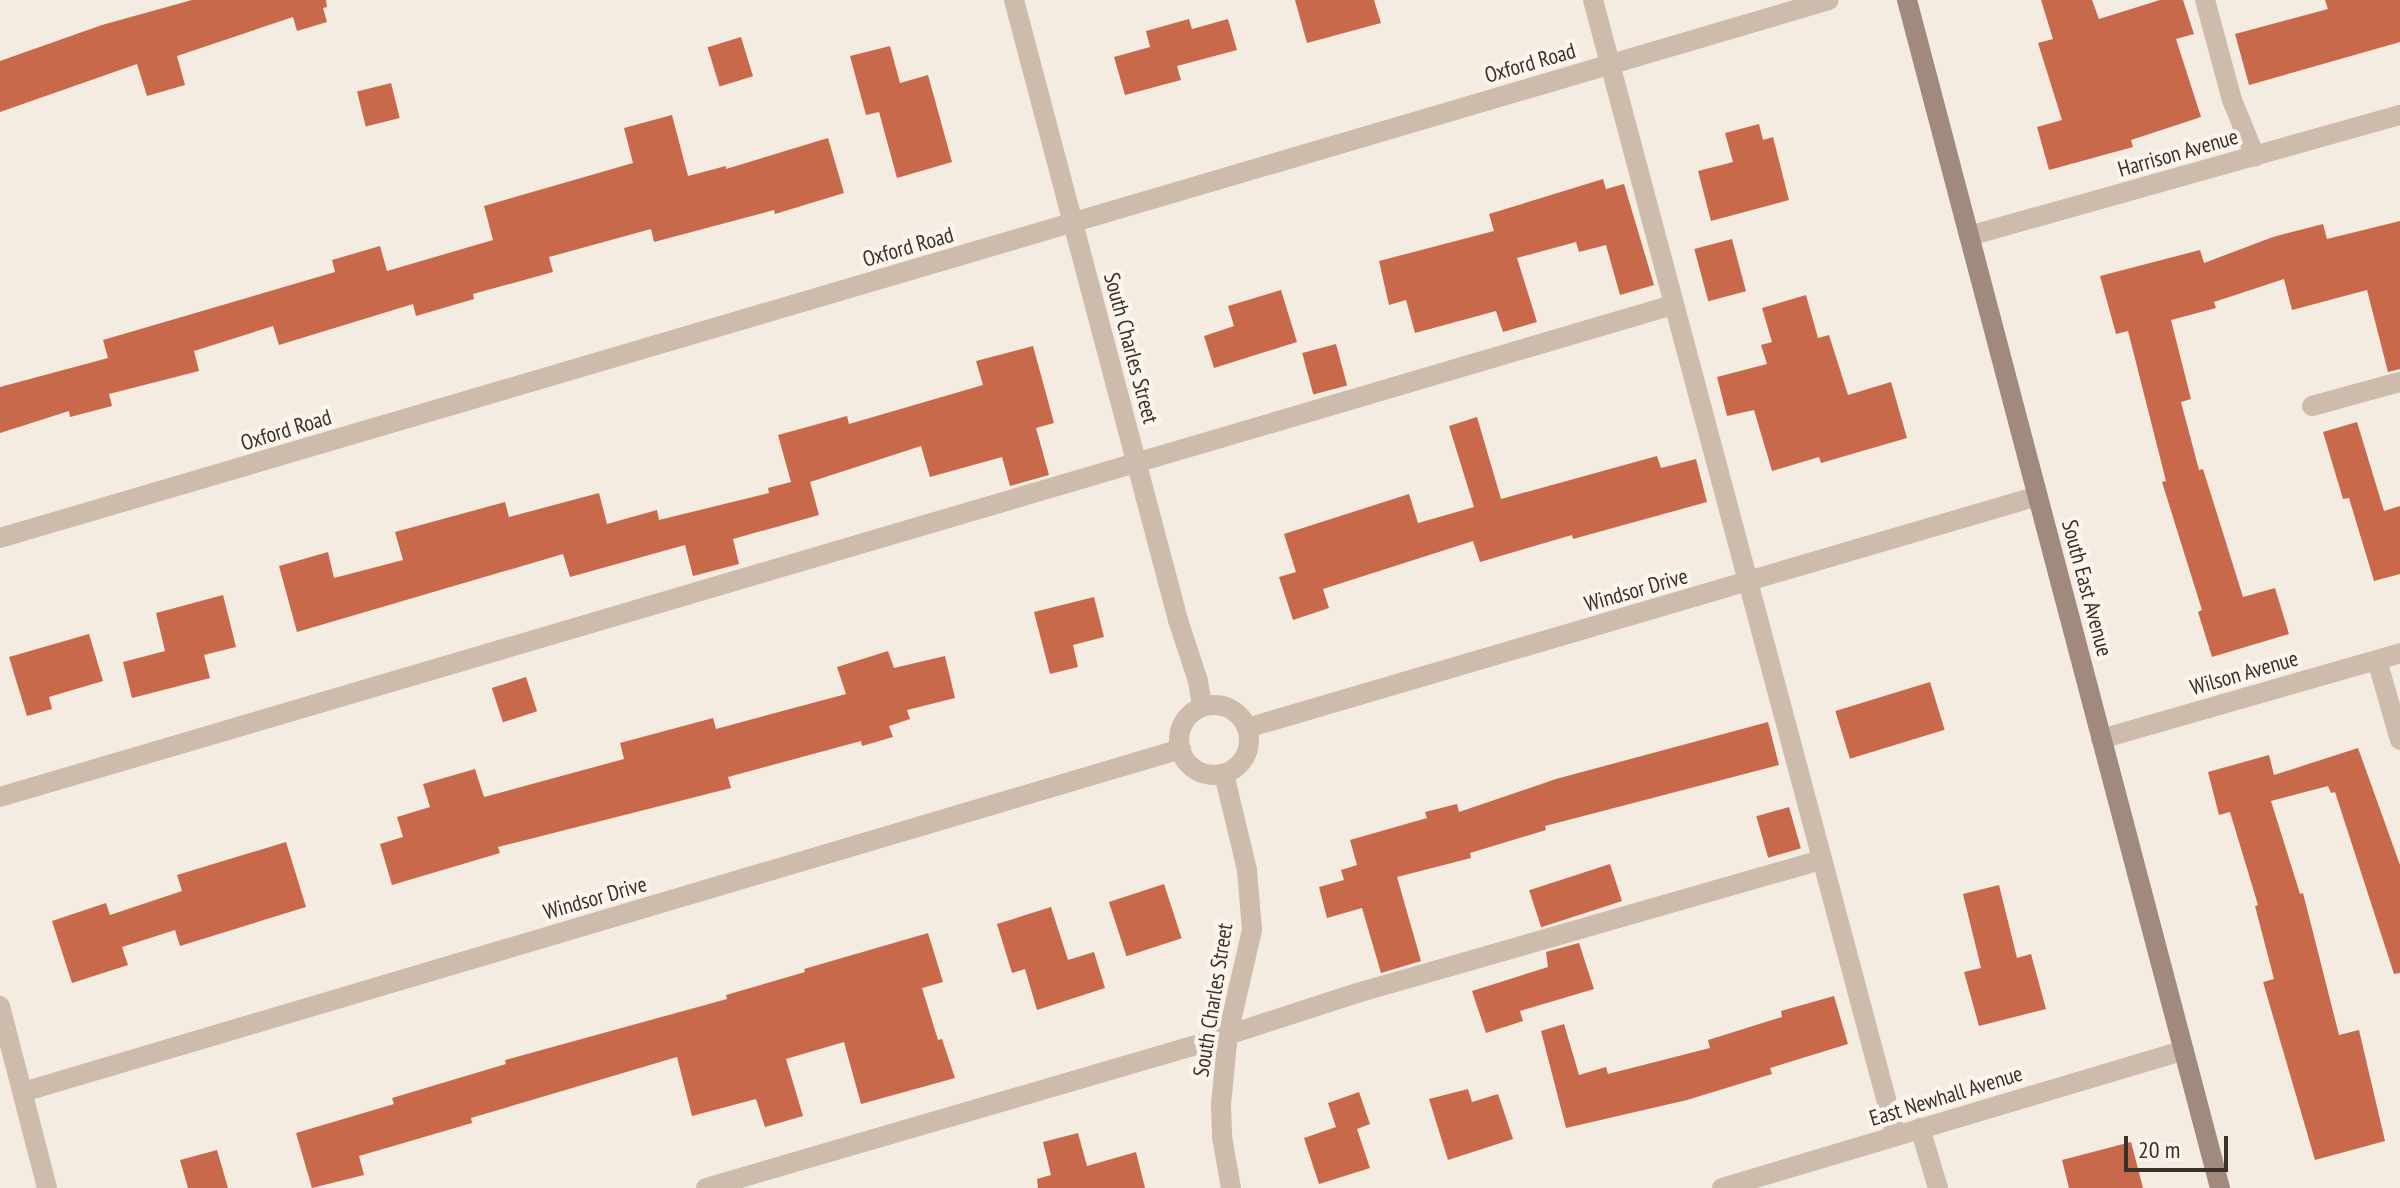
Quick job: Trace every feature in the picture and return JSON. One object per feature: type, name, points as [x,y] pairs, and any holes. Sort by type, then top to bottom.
[{"type":"main road","name":"South East Avenue","points":[[1907,0],[2220,1188]]},
{"type":"street","name":"South Charles Street","points":[[1014,0],[1198,681],[1202,707]]},
{"type":"street","points":[[1593,0],[1896,1136]]},
{"type":"street","name":"Oxford Road","points":[[0,538],[1829,0]]},
{"type":"street","points":[[2205,0],[2232,100],[2255,156]]},
{"type":"street","name":"Harrison Avenue","points":[[1969,236],[2400,115]]},
{"type":"street","points":[[0,797],[1673,305]]},
{"type":"street","points":[[2312,406],[2400,382]]},
{"type":"street","name":"Windsor Drive","points":[[1247,728],[2038,496]]},
{"type":"street","name":"Wilson Avenue","points":[[2101,739],[2400,653]]},
{"type":"street","points":[[2377,660],[2400,740]]},
{"type":"street","points":[[1224,706],[1242,718],[1247,728],[1249,740],[1242,761],[1224,774],[1213,775],[1192,767],[1181,749],[1179,739],[1186,720],[1202,707],[1224,706]]},
{"type":"street","name":"Windsor Drive","points":[[23,1092],[1181,749]]},
{"type":"street","name":"South Charles Street","points":[[1224,774],[1247,870],[1252,930],[1228,1034],[1221,1104],[1222,1137],[1231,1188]]},
{"type":"street","points":[[706,1188],[1820,860]]},
{"type":"street","points":[[0,1006],[47,1188]]},
{"type":"street","name":"East Newhall Avenue","points":[[1722,1188],[2184,1050]]},
{"type":"street","points":[[1920,1128],[1938,1188]]},
{"type":"building","points":[[192,0],[326,0],[327,7],[323,8],[327,22],[297,31],[293,17],[177,56],[185,85],[147,96],[137,64],[0,112],[0,61],[102,25]]},
{"type":"building","points":[[1295,0],[1374,0],[1381,23],[1307,43]]},
{"type":"building","points":[[2041,0],[2092,0],[2099,19],[2160,0],[2183,0],[2194,34],[2176,39],[2201,117],[2131,140],[2133,147],[2049,170],[2037,127],[2062,120],[2038,43],[2053,39]]},
{"type":"building","points":[[2325,0],[2400,0],[2400,42],[2249,85],[2235,34],[2328,9]]},
{"type":"building","points":[[1189,19],[1192,29],[1228,19],[1237,50],[1177,66],[1181,80],[1125,95],[1114,57],[1150,47],[1146,31]]},
{"type":"building","points":[[741,37],[753,76],[720,86],[708,47]]},
{"type":"building","points":[[890,46],[900,83],[928,75],[952,162],[897,178],[879,112],[866,115],[850,56]]},
{"type":"building","points":[[391,83],[400,118],[366,126],[357,91]]},
{"type":"building","points":[[672,115],[688,176],[726,166],[726,169],[828,138],[844,193],[775,214],[774,210],[654,242],[651,229],[549,257],[553,272],[473,294],[474,299],[416,316],[413,304],[279,345],[273,326],[194,351],[199,371],[109,394],[112,406],[70,417],[69,411],[0,433],[0,387],[108,358],[103,340],[335,272],[332,260],[380,246],[387,271],[493,240],[484,206],[633,163],[624,128]]},
{"type":"building","points":[[1759,124],[1763,140],[1773,137],[1789,200],[1711,221],[1698,171],[1733,162],[1725,133]]},
{"type":"building","points":[[1603,179],[1606,189],[1624,184],[1654,285],[1620,295],[1606,245],[1579,252],[1576,242],[1517,258],[1537,322],[1503,332],[1496,311],[1415,333],[1406,300],[1389,305],[1379,261],[1494,231],[1489,214]]},
{"type":"building","points":[[2400,221],[2400,369],[2388,372],[2367,290],[2292,310],[2284,279],[2214,302],[2216,308],[2171,320],[2191,399],[2181,402],[2199,470],[2203,469],[2243,597],[2275,588],[2289,634],[2212,657],[2198,612],[2202,610],[2162,482],[2166,481],[2128,331],[2116,334],[2100,276],[2200,250],[2204,263],[2273,237],[2323,224],[2327,239]]},
{"type":"building","points":[[1732,239],[1746,291],[1708,301],[1694,249]]},
{"type":"building","points":[[1281,290],[1297,342],[1214,368],[1204,336],[1234,326],[1228,306]]},
{"type":"building","points":[[1806,295],[1818,338],[1829,335],[1848,395],[1891,382],[1907,438],[1821,463],[1819,457],[1772,471],[1754,410],[1727,416],[1717,377],[1767,364],[1761,345],[1772,342],[1762,308]]},
{"type":"building","points":[[1336,344],[1347,386],[1313,395],[1302,353]]},
{"type":"building","points":[[1033,346],[1054,423],[1036,428],[1049,475],[1010,486],[1002,457],[930,477],[921,446],[810,482],[819,515],[733,539],[739,564],[693,576],[685,545],[570,577],[563,554],[297,632],[279,566],[328,552],[334,578],[403,560],[395,532],[505,502],[509,517],[599,493],[607,524],[657,510],[659,520],[769,493],[768,488],[791,482],[778,435],[847,416],[849,424],[983,385],[976,361]]},
{"type":"building","points":[[1477,417],[1501,499],[1657,456],[1661,468],[1696,459],[1707,502],[1573,539],[1572,535],[1480,562],[1473,541],[1323,589],[1329,608],[1293,620],[1279,577],[1296,572],[1284,534],[1409,494],[1418,523],[1474,507],[1449,426]]},
{"type":"building","points":[[2357,422],[2384,511],[2400,506],[2400,574],[2374,581],[2349,498],[2343,499],[2323,432]]},
{"type":"building","points":[[223,595],[236,647],[204,655],[210,678],[132,698],[123,662],[165,651],[156,613]]},
{"type":"building","points":[[1094,597],[1104,637],[1073,645],[1078,667],[1050,674],[1034,612]]},
{"type":"building","points":[[89,634],[103,681],[49,697],[52,709],[27,716],[9,657]]},
{"type":"building","points":[[888,651],[894,668],[945,656],[955,698],[907,710],[910,719],[889,726],[893,737],[862,746],[861,741],[728,777],[731,788],[498,847],[500,853],[392,885],[380,844],[403,837],[397,817],[430,807],[423,784],[475,769],[484,797],[624,759],[620,743],[713,718],[716,729],[846,694],[837,667]]},
{"type":"building","points":[[526,677],[537,711],[503,722],[492,688]]},
{"type":"building","points":[[1930,682],[1945,730],[1850,759],[1835,711]]},
{"type":"building","points":[[1768,722],[1779,765],[1545,826],[1546,830],[1470,853],[1471,858],[1397,877],[1421,961],[1381,973],[1362,908],[1327,918],[1319,887],[1344,880],[1341,870],[1357,865],[1350,840],[1427,818],[1425,812],[1457,804],[1459,812],[1556,779]]},
{"type":"building","points":[[2358,748],[2400,865],[2400,973],[2394,974],[2335,792],[2331,793],[2328,786],[2271,801],[2300,894],[2303,893],[2339,1035],[2359,1030],[2385,1141],[2315,1160],[2263,982],[2274,979],[2255,906],[2258,905],[2230,812],[2219,815],[2208,772],[2269,755],[2274,775]]},
{"type":"building","points":[[1789,807],[1801,848],[1768,858],[1756,816]]},
{"type":"building","points":[[286,842],[306,907],[180,946],[175,930],[122,947],[128,965],[72,983],[52,921],[106,903],[110,915],[182,891],[177,875]]},
{"type":"building","points":[[1610,864],[1622,901],[1541,927],[1529,890]]},
{"type":"building","points":[[1164,884],[1182,938],[1126,956],[1109,902]]},
{"type":"building","points":[[1999,885],[2017,958],[2031,954],[2046,1009],[1979,1026],[1964,972],[1981,968],[1963,894]]},
{"type":"building","points":[[1051,907],[1068,960],[1094,952],[1105,988],[1037,1010],[1025,969],[1012,973],[997,924]]},
{"type":"building","points":[[928,933],[943,982],[922,988],[938,1040],[942,1039],[955,1078],[861,1104],[844,1042],[786,1059],[803,1116],[765,1127],[756,1099],[692,1116],[677,1057],[471,1118],[472,1123],[359,1156],[364,1175],[312,1188],[296,1133],[394,1104],[392,1098],[506,1064],[505,1060],[727,999],[726,995],[805,972],[804,969]]},
{"type":"building","points":[[1579,943],[1594,989],[1520,1011],[1523,1021],[1486,1033],[1472,991],[1548,967],[1546,952]]},
{"type":"building","points":[[1834,996],[1848,1044],[1770,1068],[1772,1074],[1687,1100],[1566,1128],[1541,1031],[1564,1024],[1579,1075],[1606,1067],[1608,1074],[1710,1048],[1708,1040],[1782,1017],[1781,1011]]},
{"type":"building","points":[[1468,1089],[1472,1102],[1498,1094],[1513,1139],[1448,1160],[1429,1099]]},
{"type":"building","points":[[1359,1092],[1370,1124],[1357,1129],[1370,1168],[1319,1184],[1304,1138],[1336,1127],[1328,1103]]},
{"type":"building","points":[[1078,1133],[1087,1166],[1136,1152],[1145,1188],[1038,1188],[1037,1179],[1051,1175],[1043,1142]]},
{"type":"building","points":[[2131,1142],[2143,1188],[2069,1188],[2062,1160]]},
{"type":"building","points":[[217,1150],[228,1188],[188,1188],[180,1160]]}]
